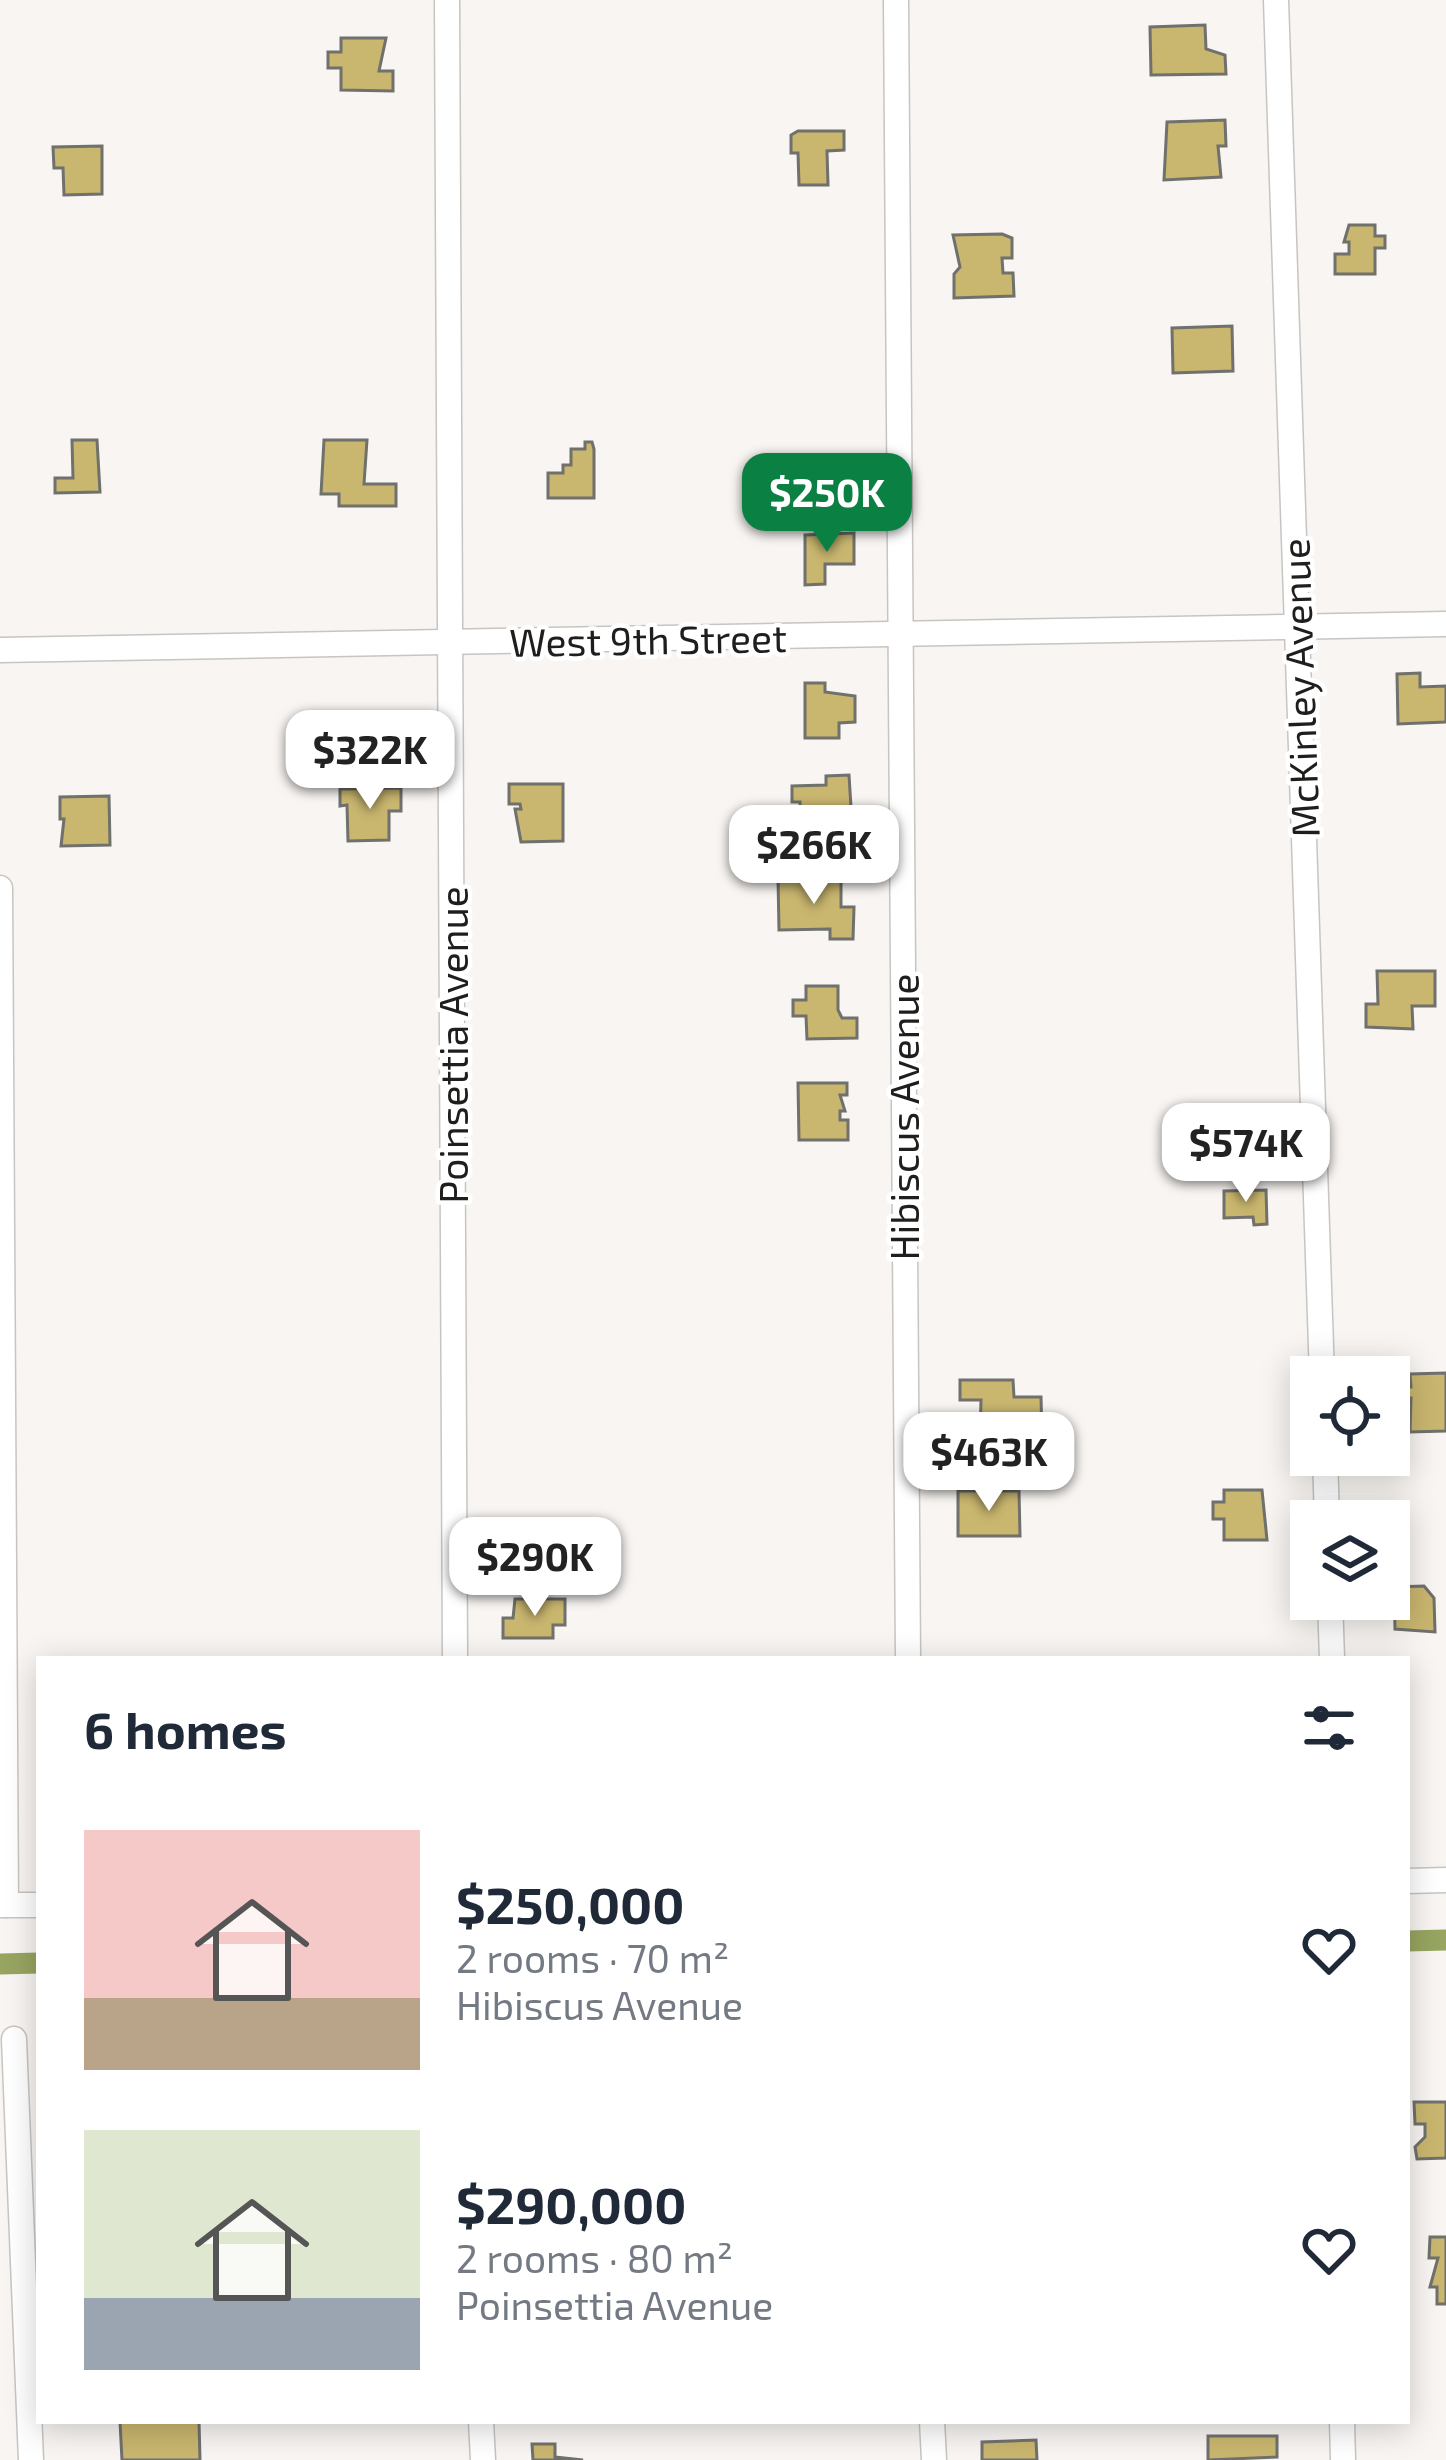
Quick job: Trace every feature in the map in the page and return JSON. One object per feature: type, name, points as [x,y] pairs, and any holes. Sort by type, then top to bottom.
[{"type":"street","name":"Poinsettia Avenue","points":[[447,0],[454,1656]]},
{"type":"street","name":"Hibiscus Avenue","points":[[896,0],[908,1656]]},
{"type":"street","name":"McKinley Avenue","points":[[1276,0],[1321,1356]]},
{"type":"street","name":"West 9th Street","points":[[0,650],[1446,624]]},
{"type":"street","points":[[0,888],[3,1905],[36,1905]]},
{"type":"street","points":[[1331,1620],[1332,1656]]},
{"type":"street","points":[[1410,1881],[1446,1880]]},
{"type":"street","points":[[14,2039],[31,2460]]},
{"type":"street","points":[[481,2424],[483,2460]]},
{"type":"street","points":[[932,2424],[934,2460]]},
{"type":"street","points":[[1342,2424],[1342,2460]]},
{"type":"building","points":[[1205,25],[1206,49],[1225,55],[1226,74],[1151,75],[1150,27]]},
{"type":"building","points":[[341,38],[386,38],[379,71],[393,71],[393,91],[341,90],[341,68],[328,68],[328,52],[341,52]]},
{"type":"building","points":[[1225,120],[1226,146],[1218,146],[1221,177],[1164,180],[1167,122]]},
{"type":"building","points":[[844,131],[844,150],[827,151],[828,185],[799,185],[798,153],[791,153],[791,135]]},
{"type":"building","points":[[102,146],[102,194],[64,195],[63,168],[54,168],[53,147]]},
{"type":"building","points":[[1349,225],[1375,225],[1375,236],[1385,236],[1385,248],[1375,248],[1375,274],[1335,274],[1335,254],[1349,254],[1349,242],[1344,242]]},
{"type":"building","points":[[953,235],[1012,238],[1012,258],[1002,258],[1003,273],[1013,273],[1014,296],[954,298],[954,274],[960,267]]},
{"type":"building","points":[[1232,326],[1233,371],[1173,373],[1172,328]]},
{"type":"building","points":[[72,440],[97,440],[100,492],[55,493],[55,478],[73,478]]},
{"type":"building","points":[[324,440],[367,440],[364,484],[396,484],[396,506],[339,506],[339,494],[321,494]]},
{"type":"building","points":[[585,442],[592,442],[594,449],[594,498],[548,498],[548,473],[563,473],[563,465],[571,465],[571,449],[585,449]]},
{"type":"building","points":[[854,533],[854,564],[825,564],[825,584],[805,585],[805,535]]},
{"type":"building","points":[[1420,673],[1420,687],[1446,686],[1446,722],[1398,724],[1397,674]]},
{"type":"building","points":[[805,683],[825,683],[825,692],[855,696],[855,722],[839,723],[839,738],[805,738]]},
{"type":"building","points":[[849,775],[851,807],[839,807],[839,837],[800,838],[800,802],[792,802],[792,786],[826,785],[826,776]]},
{"type":"building","points":[[509,784],[563,784],[563,841],[521,842],[515,809],[521,809],[520,804],[509,804]]},
{"type":"building","points":[[401,788],[401,811],[389,811],[389,840],[348,841],[347,805],[340,806],[340,789]]},
{"type":"building","points":[[109,796],[110,845],[61,846],[60,797]]},
{"type":"building","points":[[778,878],[841,878],[841,907],[854,907],[853,939],[830,939],[830,929],[779,930]]},
{"type":"building","points":[[1377,971],[1435,971],[1435,1006],[1412,1006],[1413,1029],[1366,1027],[1366,1004],[1378,1004]]},
{"type":"building","points":[[806,986],[838,986],[838,1010],[842,1018],[857,1018],[857,1038],[807,1039],[806,1016],[793,1016],[793,1000],[806,1000]]},
{"type":"building","points":[[798,1083],[847,1083],[847,1095],[840,1095],[845,1111],[840,1111],[840,1120],[848,1120],[848,1140],[799,1140]]},
{"type":"building","points":[[1266,1190],[1267,1224],[1254,1225],[1253,1217],[1224,1218],[1224,1191]]},
{"type":"building","points":[[1446,1373],[1446,1431],[1410,1432],[1410,1374]]},
{"type":"building","points":[[960,1380],[1013,1380],[1014,1397],[1041,1397],[1042,1437],[980,1438],[981,1400],[960,1400]]},
{"type":"building","points":[[1224,1490],[1262,1490],[1267,1540],[1224,1540],[1224,1519],[1213,1519],[1213,1502],[1224,1502]]},
{"type":"building","points":[[958,1491],[1019,1491],[1020,1536],[958,1536]]},
{"type":"building","points":[[1410,1586],[1424,1586],[1434,1598],[1435,1632],[1395,1629],[1395,1620],[1410,1620]]},
{"type":"building","points":[[515,1599],[565,1599],[565,1625],[553,1625],[553,1638],[503,1638],[503,1618],[513,1618]]},
{"type":"building","points":[[1414,2102],[1446,2102],[1446,2158],[1417,2159],[1415,2147],[1425,2137],[1425,2124],[1415,2124]]},
{"type":"building","points":[[1430,2237],[1446,2237],[1446,2304],[1437,2304],[1437,2287],[1430,2287],[1438,2258],[1429,2258]]},
{"type":"building","points":[[120,2424],[199,2424],[200,2460],[122,2460]]},
{"type":"building","points":[[1208,2436],[1277,2436],[1277,2457],[1208,2460]]},
{"type":"building","points":[[1036,2440],[1037,2460],[982,2460],[982,2442]]},
{"type":"building","points":[[532,2444],[555,2444],[555,2457],[583,2460],[533,2460]]},
{"type":"waterway","points":[[1410,1941],[1446,1940]]},
{"type":"waterway","points":[[0,1964],[36,1963]]}]
